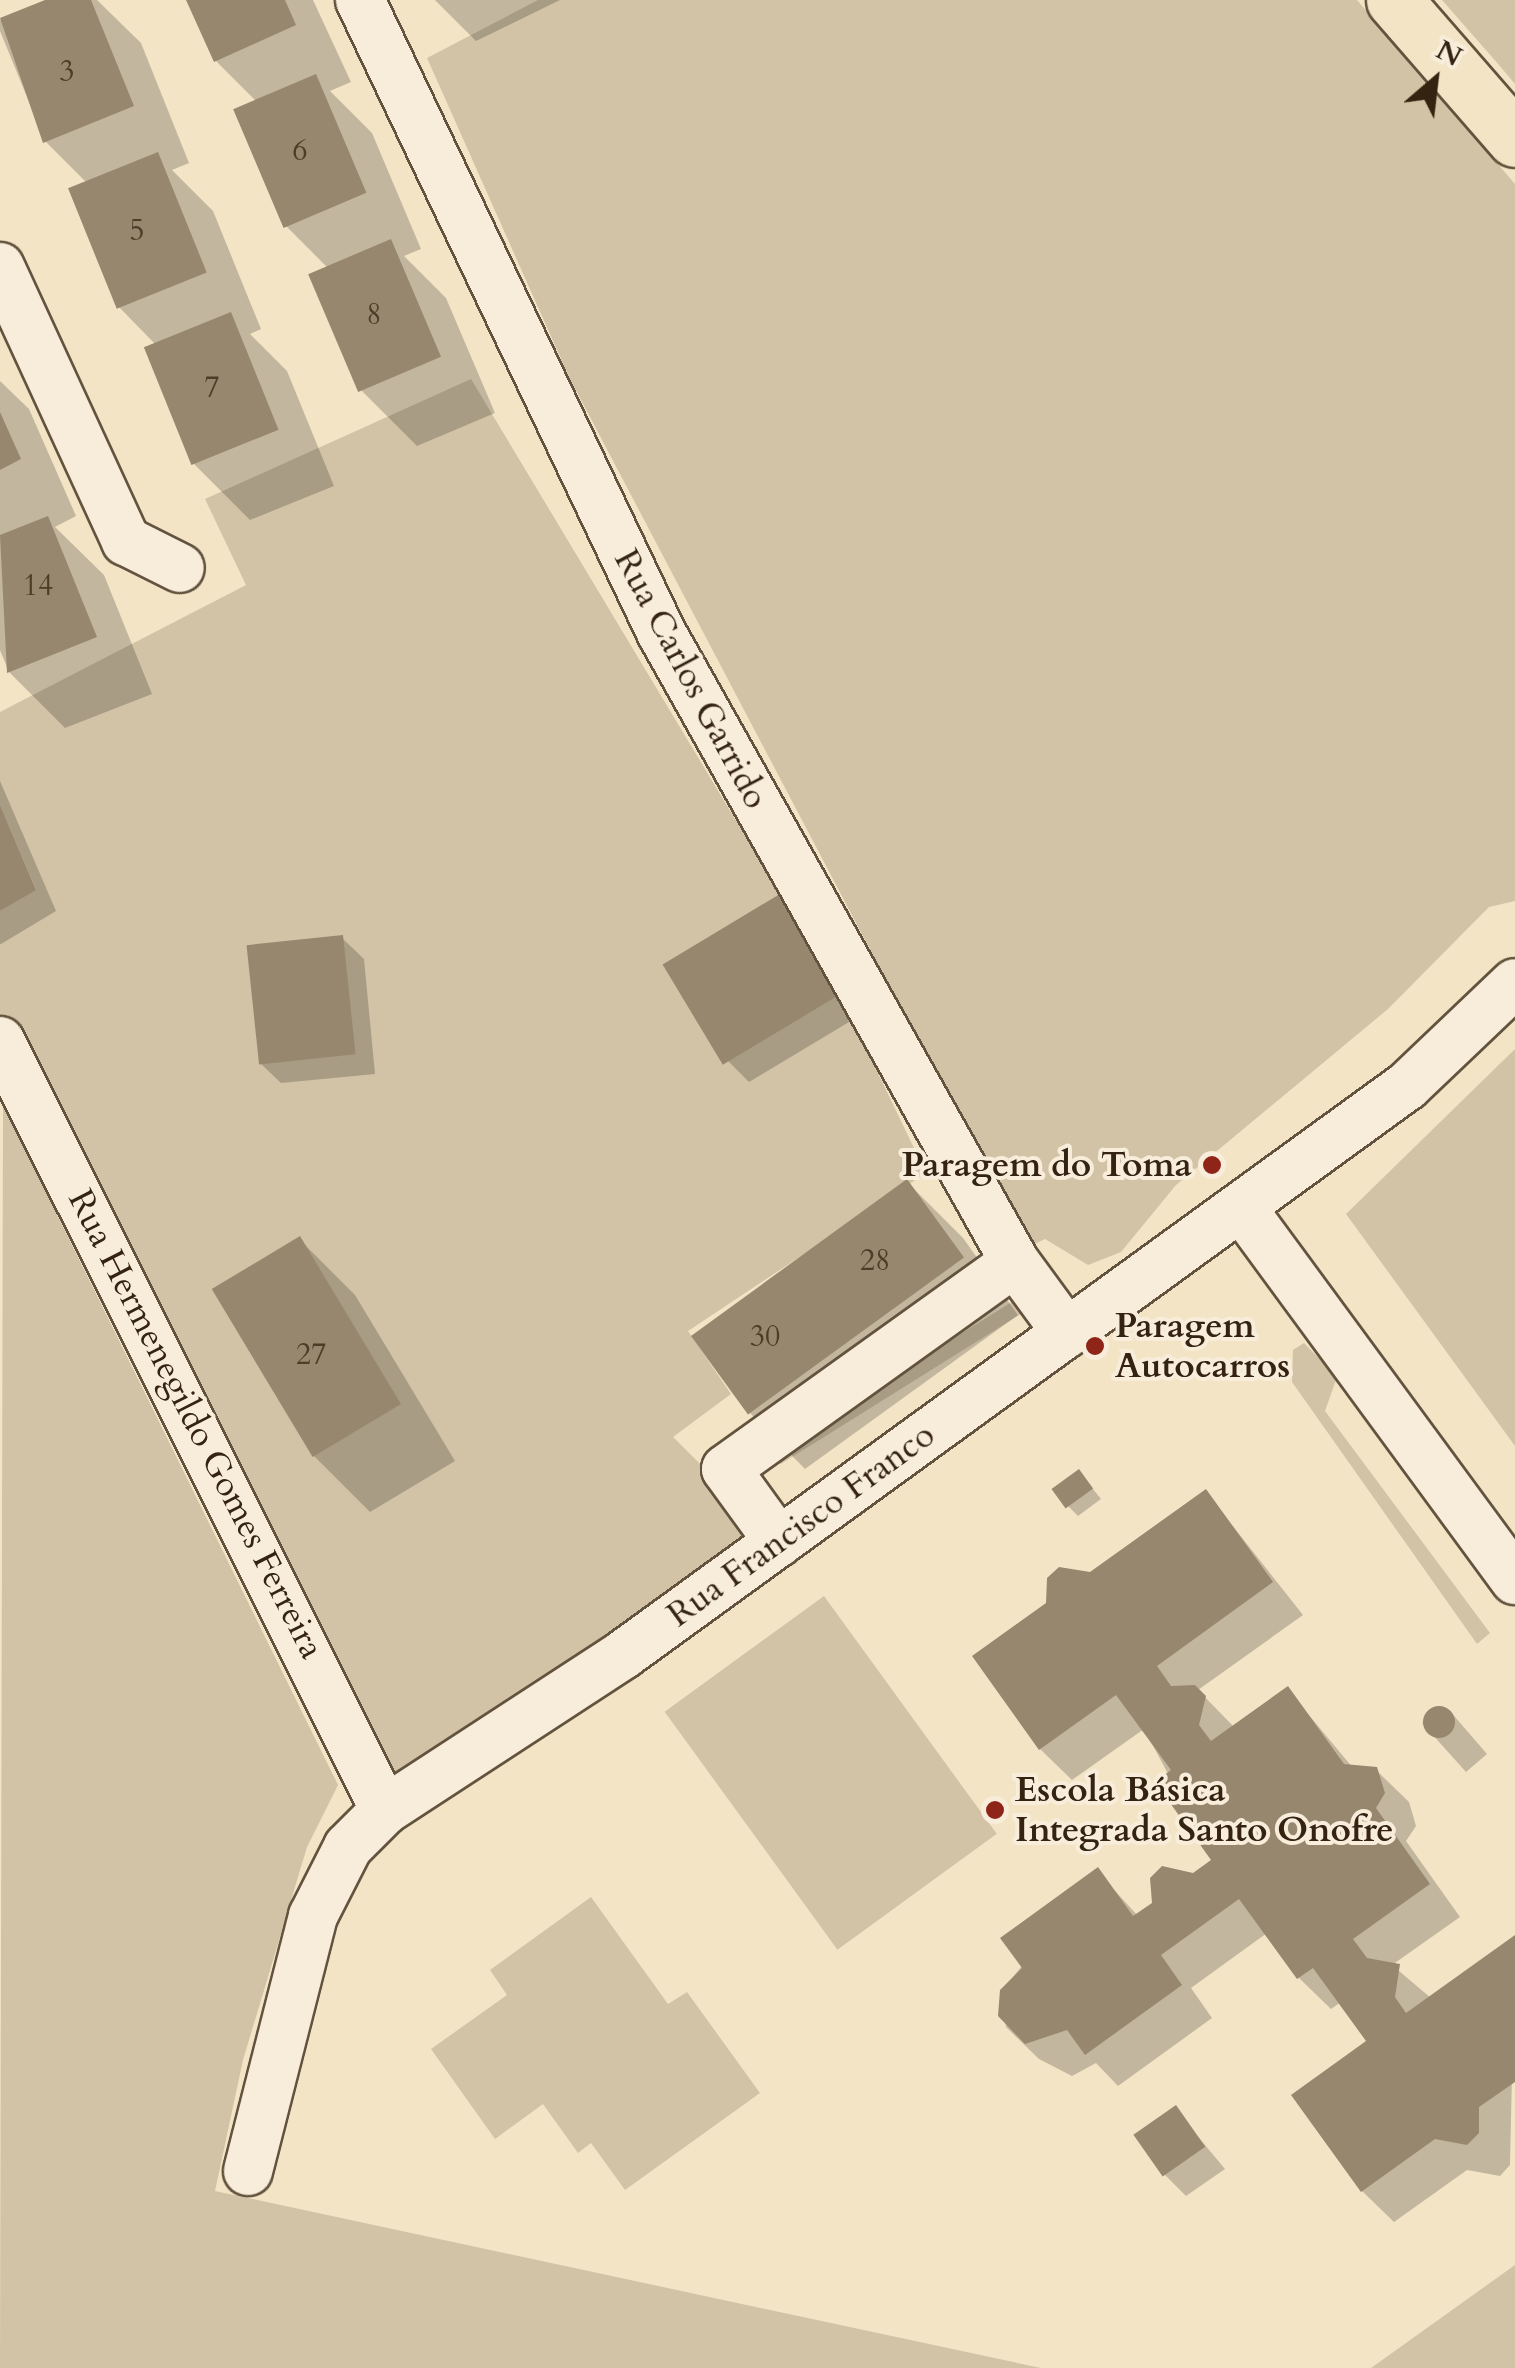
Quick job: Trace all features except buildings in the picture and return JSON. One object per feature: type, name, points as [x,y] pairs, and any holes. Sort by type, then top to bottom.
[{"type":"main road","points":[[1394,0],[1515,140]]},
{"type":"street","name":"Rua Carlos Garrido","points":[[360,0],[662,632],[1016,1262],[1067,1333]]},
{"type":"street","points":[[0,267],[126,541],[180,568]]},
{"type":"street","name":"Rua Francisco Franco","points":[[248,2171],[313,1916],[348,1846],[385,1810],[778,1542],[1407,1086],[1515,983]]},
{"type":"street","name":"Rua Hermenegildo Gomes Ferreira","points":[[3,1055],[385,1810]]},
{"type":"street","points":[[1240,1207],[1515,1580]]},
{"type":"street","points":[[778,1542],[726,1470],[1016,1262]]},
{"type":"shaded area","points":[[538,0],[1357,0],[1515,184],[1515,901],[1489,907],[1388,1009],[1176,1185],[1121,1252],[1088,1265],[1045,1239],[1027,1248],[570,379],[427,58]]},
{"type":"shaded area","points":[[1442,0],[1515,0],[1515,84],[1499,65]]},
{"type":"shaded area","points":[[471,379],[780,894],[669,975],[726,1062],[840,994],[926,1173],[688,1331],[731,1394],[673,1437],[779,1542],[385,1810],[0,1041],[0,911],[36,889],[0,805],[0,712],[246,585],[205,499]]},
{"type":"shaded area","points":[[1515,1049],[1515,1446],[1346,1214]]},
{"type":"shaded area","points":[[3,1105],[338,1785],[307,1847],[243,2060],[215,2191],[1041,2368],[0,2368]]},
{"type":"shaded area","points":[[1015,1300],[1023,1313],[780,1464],[772,1452]]},
{"type":"shaded area","points":[[1304,1343],[1337,1377],[1325,1411],[1490,1633],[1477,1644],[1292,1382],[1293,1350]]},
{"type":"shaded area","points":[[824,1596],[997,1834],[837,1950],[665,1712]]},
{"type":"shaded area","points":[[591,1897],[668,2004],[687,1992],[760,2093],[625,2190],[591,2143],[578,2153],[543,2104],[495,2139],[431,2049],[507,1995],[490,1970]]},
{"type":"shaded area","points":[[1515,2265],[1515,2368],[1371,2368]]},
{"type":"place","name":"Paragem do Toma","points":[[1212,1165]]},
{"type":"place","name":"Paragem Autocarros","points":[[1095,1346]]},
{"type":"place","name":"Escola Básica Integrada Santo Onofre","points":[[995,1810]]}]
